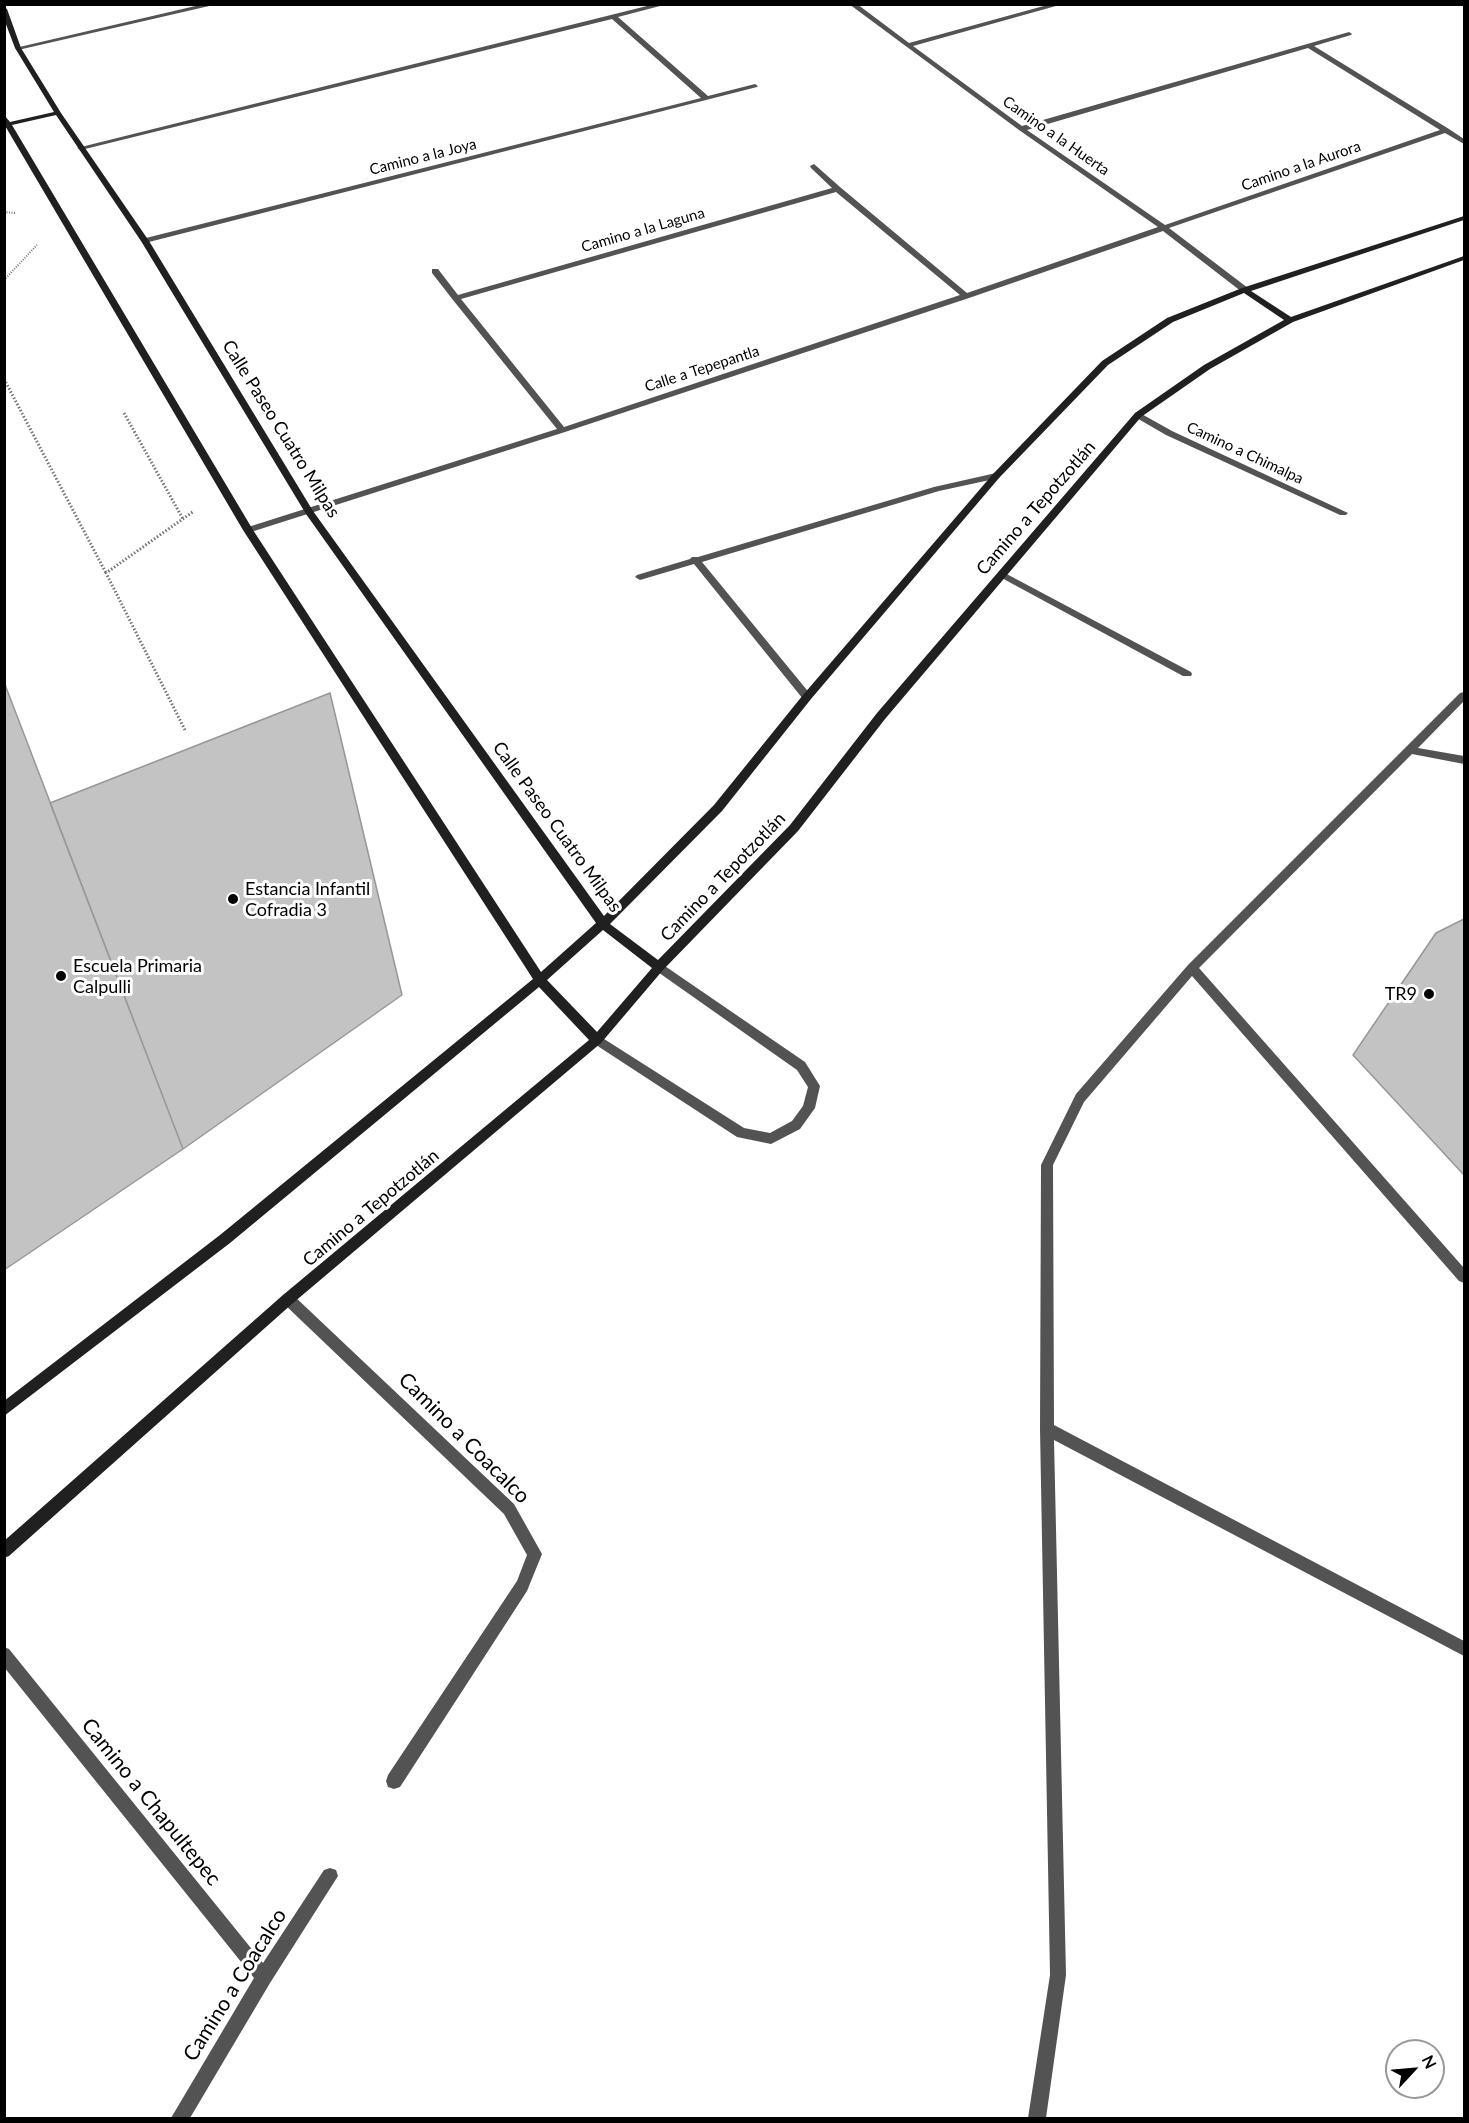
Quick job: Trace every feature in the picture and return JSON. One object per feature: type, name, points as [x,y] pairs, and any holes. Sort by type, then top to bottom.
[{"type":"main road","name":"Calle Paseo Cuatro Milpas","points":[[4,9],[18,48],[81,148],[145,241],[309,512],[603,924],[659,967]]},
{"type":"main road","points":[[7,120],[58,113]]},
{"type":"main road","name":"Calle Paseo Cuatro Milpas","points":[[7,120],[248,530],[540,980],[597,1040]]},
{"type":"main road","points":[[4,1410],[225,1239],[540,980],[603,924],[718,807],[807,697],[996,476],[1106,363],[1170,320],[1245,290],[1464,218]]},
{"type":"main road","name":"Camino a Tepotzotlán","points":[[4,1551],[288,1299],[597,1040],[659,967],[794,828],[881,716],[1137,415],[1207,367],[1290,320],[1464,258]]},
{"type":"main road","points":[[1245,290],[1290,320]]},
{"type":"street","points":[[18,48],[215,4]]},
{"type":"street","name":"Camino a la Huerta","points":[[852,4],[1021,129],[1163,227],[1245,290]]},
{"type":"street","points":[[909,45],[1060,4]]},
{"type":"street","points":[[81,148],[657,6]]},
{"type":"street","points":[[614,16],[706,99]]},
{"type":"street","points":[[1021,129],[1349,34]]},
{"type":"street","points":[[1308,45],[1464,142]]},
{"type":"street","name":"Camino a la Joya","points":[[145,241],[755,86]]},
{"type":"street","name":"Camino a la Aurora","points":[[1163,227],[1447,130]]},
{"type":"street","points":[[814,166],[837,189],[966,296]]},
{"type":"street","name":"Camino a la Laguna","points":[[456,298],[837,189]]},
{"type":"street","name":"Calle a Tepepantla","points":[[248,530],[562,430],[966,296],[1163,227]]},
{"type":"street","points":[[435,271],[562,430]]},
{"type":"street","name":"Camino a Chimalpa","points":[[1137,415],[1169,433],[1343,513]]},
{"type":"street","points":[[640,577],[694,559],[937,489],[996,476]]},
{"type":"street","points":[[694,559],[807,697]]},
{"type":"street","points":[[1001,574],[1187,674]]},
{"type":"street","points":[[1037,2118],[1058,1975],[1047,1429],[1047,1165],[1080,1098],[1192,968],[1464,695]]},
{"type":"street","points":[[1410,750],[1464,760]]},
{"type":"street","name":"Calle Paseo Cuatro Milpas","points":[[597,1040],[741,1133],[771,1139],[796,1125],[809,1108],[814,1086],[801,1066],[659,967]]},
{"type":"street","points":[[1192,968],[1464,1277]]},
{"type":"street","name":"Camino a Coacalco","points":[[288,1299],[508,1509],[535,1554],[522,1586],[394,1781]]},
{"type":"street","points":[[1047,1429],[1464,1649]]},
{"type":"street","name":"Camino a Chapultepec","points":[[4,1654],[264,1977]]},
{"type":"street","name":"Camino a Coacalco","points":[[180,2118],[264,1977],[330,1876]]},
{"type":"path","points":[[4,212],[21,215]]},
{"type":"path","points":[[4,279],[37,247],[37,239]]},
{"type":"path","points":[[4,379],[185,730]]},
{"type":"path","points":[[124,413],[183,519]]},
{"type":"path","points":[[106,573],[224,490]]},
{"type":"building","name":"Escuela Primaria Calpulli","points":[[4,682],[183,1149],[4,1270]]},
{"type":"building","name":"Estancia Infantil Cofradia 3","points":[[330,693],[402,995],[183,1149],[50,803]]},
{"type":"building","name":"TR9","points":[[1464,919],[1464,1175],[1353,1055],[1436,933]]},
{"type":"place","name":"Estancia Infantil Cofradia 3","points":[[233,899]]},
{"type":"place","name":"Escuela Primaria Calpulli","points":[[61,976]]},
{"type":"place","name":"TR9","points":[[1429,994]]}]
